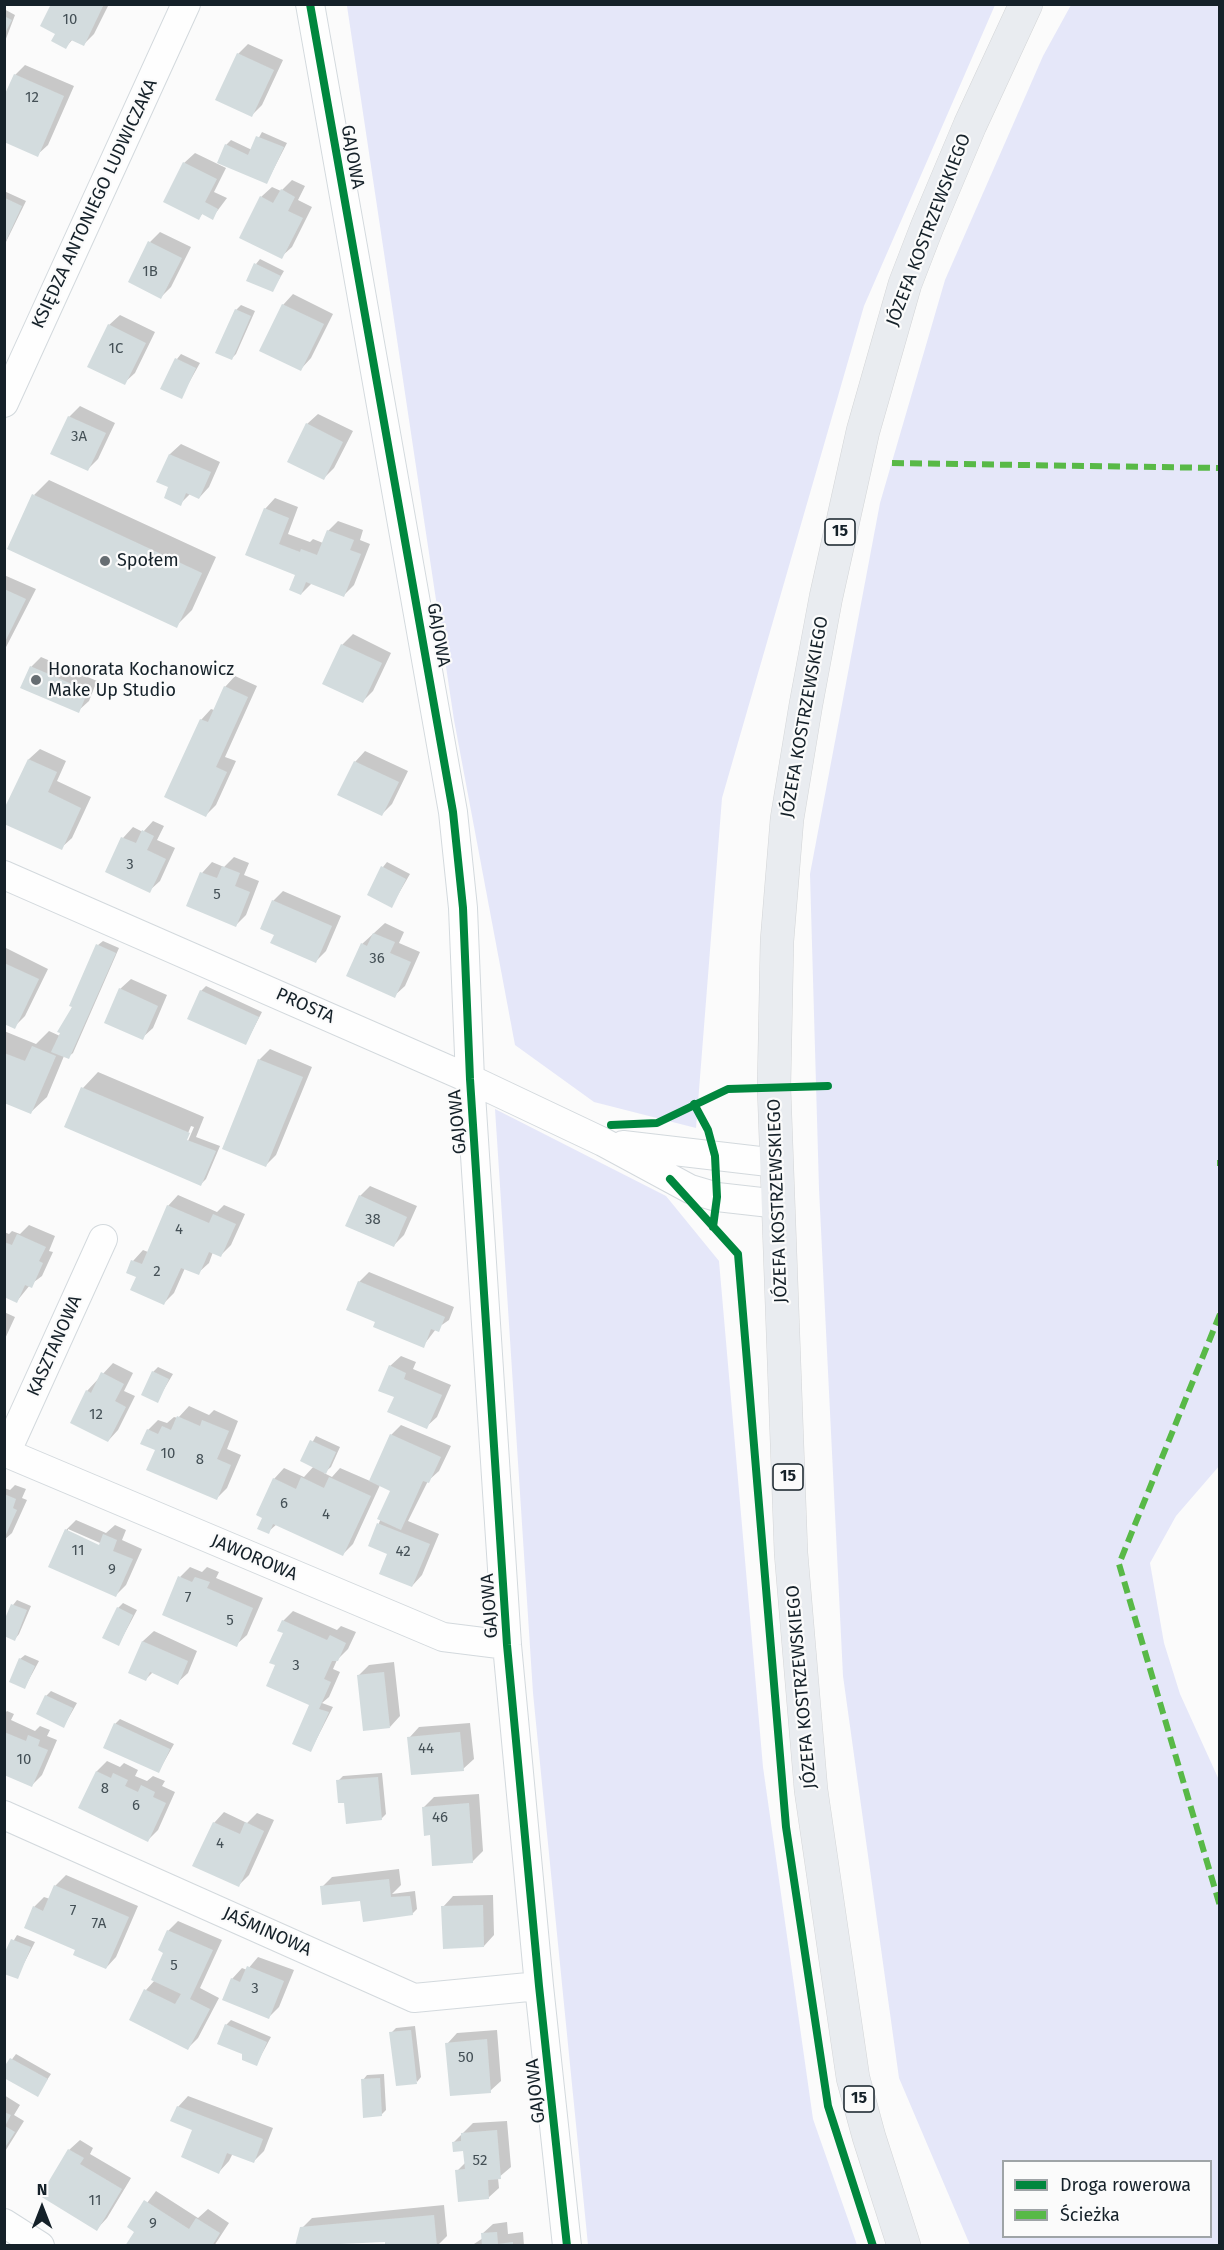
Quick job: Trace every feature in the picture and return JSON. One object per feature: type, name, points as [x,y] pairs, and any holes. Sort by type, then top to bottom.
[{"type":"main road","name":"JÓZEFA KOSTRZEWSKIEGO","points":[[904,2246],[869,2137],[854,2078],[819,1859],[791,1553],[773,1060],[781,876],[787,819],[826,597],[863,431],[905,284],[970,125],[1026,4]]},
{"type":"street","name":"KSIĘDZA ANTONIEGO LUDWICZAKA","points":[[6,395],[186,4]]},
{"type":"street","name":"GAJOWA","points":[[310,4],[453,812],[463,908],[470,1079],[507,1646],[539,1986],[567,2246]]},
{"type":"street","name":"PROSTA","points":[[4,875],[470,1079],[603,1142],[690,1189],[717,1197],[778,1204]]},
{"type":"street","name":"PROSTA","points":[[603,1142],[674,1153],[777,1163]]},
{"type":"street","name":"KASZTANOWA","points":[[5,1453],[103,1239]]},
{"type":"street","name":"JAWOROWA","points":[[5,1453],[443,1637],[507,1646]]},
{"type":"street","name":"JAŚMINOWA","points":[[4,1815],[414,1998],[539,1986]]},
{"type":"street","points":[[4,2223],[40,2246]]},
{"type":"shaded area","points":[[352,4],[995,5],[864,306],[722,798],[696,1128],[594,1102],[515,1045],[454,720],[347,6]]},
{"type":"shaded area","points":[[1071,5],[1219,5],[1220,1465],[1176,1516],[1150,1563],[1164,1643],[1180,1694],[1219,1780],[1219,2245],[970,2245],[899,2078],[843,1676],[819,1189],[810,874],[880,503],[945,280],[1043,56]]},
{"type":"shaded area","points":[[495,1109],[666,1196],[719,1261],[763,1767],[813,2119],[857,2245],[588,2245],[533,1693]]},
{"type":"building","points":[[51,4],[104,4],[84,46],[71,40],[66,49],[51,41],[55,34],[40,26]]},
{"type":"building","points":[[4,16],[12,20],[4,35]]},
{"type":"building","points":[[237,53],[274,70],[252,117],[215,100]]},
{"type":"building","points":[[14,74],[64,96],[38,157],[4,142],[4,96]]},
{"type":"building","points":[[256,136],[284,147],[267,184],[217,163],[225,144],[248,155]]},
{"type":"building","points":[[183,162],[217,179],[205,202],[218,209],[213,220],[202,214],[199,220],[163,202]]},
{"type":"building","points":[[281,189],[295,197],[288,211],[303,218],[282,259],[239,238],[260,196],[273,203]]},
{"type":"building","points":[[5,198],[22,206],[5,243]]},
{"type":"building","points":[[148,241],[182,258],[161,299],[128,282]]},
{"type":"building","points":[[254,263],[281,276],[273,292],[246,281]]},
{"type":"building","points":[[282,304],[324,324],[301,371],[259,351]]},
{"type":"building","points":[[235,309],[251,316],[232,360],[215,353]]},
{"type":"building","points":[[108,324],[146,343],[125,385],[87,367]]},
{"type":"building","points":[[175,358],[196,368],[182,399],[160,389]]},
{"type":"building","points":[[68,416],[106,433],[88,471],[50,454]]},
{"type":"building","points":[[306,423],[343,442],[324,480],[287,462]]},
{"type":"building","points":[[169,454],[211,472],[199,499],[186,493],[181,506],[164,498],[168,487],[156,482]]},
{"type":"building","name":"Społem","points":[[32,494],[202,573],[177,628],[7,549]]},
{"type":"building","points":[[264,508],[289,518],[279,544],[300,552],[301,549],[317,555],[327,530],[354,540],[350,550],[361,554],[344,597],[306,582],[301,595],[289,590],[295,575],[245,555]]},
{"type":"building","points":[[4,589],[26,599],[4,644]]},
{"type":"building","points":[[341,644],[382,663],[363,703],[322,684]]},
{"type":"building","points":[[30,666],[88,691],[79,713],[20,688]]},
{"type":"building","points":[[224,686],[248,697],[216,767],[227,772],[206,817],[164,797],[200,719],[208,722]]},
{"type":"building","points":[[28,759],[57,772],[48,792],[81,808],[62,850],[4,824],[4,809]]},
{"type":"building","points":[[354,761],[399,782],[382,816],[337,795]]},
{"type":"building","points":[[142,830],[154,836],[147,850],[166,859],[150,893],[105,872],[121,837],[136,843]]},
{"type":"building","points":[[222,866],[240,873],[235,886],[250,892],[236,927],[186,906],[200,872],[217,878]]},
{"type":"building","points":[[381,866],[406,879],[392,908],[367,895]]},
{"type":"building","points":[[272,900],[332,926],[316,963],[270,943],[274,935],[260,929]]},
{"type":"building","points":[[373,933],[395,942],[390,953],[411,962],[395,998],[346,976],[361,943],[367,946]]},
{"type":"building","points":[[96,944],[116,953],[69,1059],[51,1052],[60,1033],[57,1032],[72,1007],[69,1006]]},
{"type":"building","points":[[4,963],[39,979],[15,1029],[4,1024]]},
{"type":"building","points":[[119,988],[158,1006],[143,1040],[104,1023]]},
{"type":"building","points":[[200,990],[259,1017],[246,1045],[187,1019]]},
{"type":"building","points":[[32,1046],[56,1056],[31,1114],[4,1103],[4,1053],[25,1061]]},
{"type":"building","points":[[258,1059],[303,1077],[266,1167],[222,1149]]},
{"type":"building","points":[[81,1087],[190,1133],[187,1140],[216,1151],[201,1186],[64,1127]]},
{"type":"building","points":[[359,1195],[407,1217],[394,1247],[345,1226]]},
{"type":"building","points":[[167,1205],[209,1223],[213,1214],[236,1224],[221,1257],[209,1252],[199,1275],[181,1268],[164,1305],[130,1290],[136,1277],[126,1273],[131,1260],[142,1264]]},
{"type":"building","points":[[17,1234],[46,1247],[39,1261],[43,1263],[32,1288],[25,1285],[17,1303],[4,1297],[4,1242],[12,1245]]},
{"type":"building","points":[[358,1281],[445,1317],[439,1332],[431,1329],[424,1348],[373,1327],[375,1322],[346,1310]]},
{"type":"building","points":[[389,1365],[406,1373],[404,1379],[442,1395],[427,1429],[387,1412],[394,1397],[378,1391]]},
{"type":"building","points":[[152,1371],[169,1379],[158,1403],[141,1395]]},
{"type":"building","points":[[101,1372],[124,1384],[115,1401],[126,1407],[108,1442],[70,1423],[86,1390],[91,1393]]},
{"type":"building","points":[[177,1416],[200,1426],[202,1420],[229,1431],[217,1459],[231,1465],[217,1500],[146,1470],[155,1450],[140,1444],[147,1429],[158,1434],[162,1426],[171,1430]]},
{"type":"building","points":[[390,1434],[441,1457],[429,1483],[423,1481],[401,1530],[377,1519],[390,1491],[369,1481]]},
{"type":"building","points":[[310,1440],[336,1452],[326,1474],[300,1461]]},
{"type":"building","points":[[301,1477],[324,1488],[329,1477],[371,1496],[343,1556],[273,1524],[269,1534],[257,1529],[262,1518],[256,1515],[273,1478],[296,1489]]},
{"type":"building","points":[[4,1494],[16,1499],[13,1508],[17,1510],[4,1539]]},
{"type":"building","points":[[377,1523],[430,1544],[412,1587],[379,1574],[387,1554],[368,1546]]},
{"type":"building","points":[[65,1529],[99,1545],[103,1534],[117,1540],[113,1551],[133,1559],[116,1597],[48,1567]]},
{"type":"building","points":[[178,1576],[192,1582],[195,1577],[210,1582],[207,1588],[253,1608],[237,1647],[162,1615]]},
{"type":"building","points":[[11,1604],[27,1610],[15,1641],[4,1636],[4,1621]]},
{"type":"building","points":[[117,1607],[133,1615],[119,1646],[102,1638]]},
{"type":"building","points":[[282,1620],[327,1640],[330,1635],[346,1643],[338,1661],[332,1661],[324,1679],[331,1682],[319,1709],[329,1712],[311,1752],[292,1744],[309,1705],[266,1686],[275,1665],[269,1663],[283,1633],[277,1631]]},
{"type":"building","points":[[142,1641],[188,1661],[178,1685],[150,1672],[146,1681],[128,1673]]},
{"type":"building","points":[[19,1658],[35,1666],[25,1689],[9,1682]]},
{"type":"building","points":[[384,1672],[390,1728],[363,1731],[357,1675]]},
{"type":"building","points":[[45,1695],[73,1708],[64,1728],[36,1714]]},
{"type":"building","points":[[114,1723],[170,1749],[159,1773],[103,1748]]},
{"type":"building","points":[[4,1732],[26,1741],[28,1735],[40,1740],[38,1746],[48,1750],[32,1787],[4,1775]]},
{"type":"building","points":[[460,1732],[464,1771],[411,1775],[407,1737]]},
{"type":"building","points":[[96,1771],[111,1778],[113,1773],[128,1780],[125,1786],[138,1792],[141,1785],[155,1792],[153,1797],[166,1803],[148,1842],[78,1808]]},
{"type":"building","points":[[378,1777],[382,1820],[346,1824],[344,1803],[338,1803],[336,1780]]},
{"type":"building","points":[[469,1803],[473,1863],[432,1866],[430,1835],[424,1836],[422,1807]]},
{"type":"building","points":[[213,1822],[240,1834],[245,1822],[264,1831],[239,1887],[192,1866]]},
{"type":"building","points":[[389,1879],[391,1897],[410,1896],[413,1915],[363,1922],[360,1901],[322,1905],[320,1886]]},
{"type":"building","points":[[54,1885],[129,1917],[106,1969],[73,1955],[75,1950],[24,1928],[33,1906],[43,1911]]},
{"type":"building","points":[[483,1905],[484,1947],[443,1949],[441,1906]]},
{"type":"building","points":[[167,1930],[213,1950],[190,1999],[210,2009],[188,2050],[129,2020],[144,1989],[175,2004],[181,1994],[151,1980],[163,1953],[158,1950]]},
{"type":"building","points":[[11,1939],[31,1947],[18,1979],[4,1974],[4,1954]]},
{"type":"building","points":[[247,1966],[284,1981],[269,2019],[222,2000],[231,1978],[240,1982]]},
{"type":"building","points":[[225,2024],[267,2042],[257,2066],[242,2060],[242,2054],[217,2044]]},
{"type":"building","points":[[411,2030],[417,2084],[396,2086],[389,2032]]},
{"type":"building","points":[[487,2039],[491,2093],[450,2096],[445,2043]]},
{"type":"building","points":[[10,2058],[48,2079],[38,2097],[4,2078],[4,2067]]},
{"type":"building","points":[[380,2078],[382,2116],[363,2118],[361,2079]]},
{"type":"building","points":[[177,2106],[263,2139],[254,2163],[227,2153],[219,2174],[181,2157],[192,2130],[170,2121]]},
{"type":"building","points":[[4,2112],[11,2115],[5,2126],[15,2132],[4,2149]]},
{"type":"building","points":[[497,2130],[501,2179],[488,2180],[489,2199],[458,2202],[455,2170],[465,2169],[463,2151],[453,2152],[452,2142],[461,2141],[461,2133]]},
{"type":"building","points":[[68,2149],[84,2158],[80,2164],[122,2189],[97,2231],[40,2196]]},
{"type":"building","points":[[144,2200],[189,2229],[196,2218],[220,2233],[212,2246],[125,2246],[134,2232],[127,2227]]},
{"type":"building","points":[[434,2215],[437,2246],[385,2246],[385,2242],[295,2246],[300,2227]]},
{"type":"building","points":[[497,2232],[498,2244],[513,2242],[513,2246],[482,2246],[481,2233]]},
{"type":"marked path","points":[[892,463],[1220,468]]},
{"type":"marked path","points":[[1220,1160],[1220,1166]]},
{"type":"marked path","points":[[1220,1314],[1119,1564],[1220,1906]]},
{"type":"cycle path","points":[[310,4],[453,812],[463,908],[470,1079],[507,1645],[539,1986],[567,2246]]},
{"type":"cycle path","points":[[611,1125],[657,1123],[728,1089],[828,1086]]},
{"type":"cycle path","points":[[694,1104],[708,1130],[715,1156],[717,1197],[713,1227]]},
{"type":"cycle path","points":[[670,1179],[738,1254],[786,1827],[828,2106],[873,2246]]},
{"type":"place","name":"Społem","points":[[105,561]]},
{"type":"place","name":"Honorata Kochanowicz Make Up Studio","points":[[36,680]]}]
